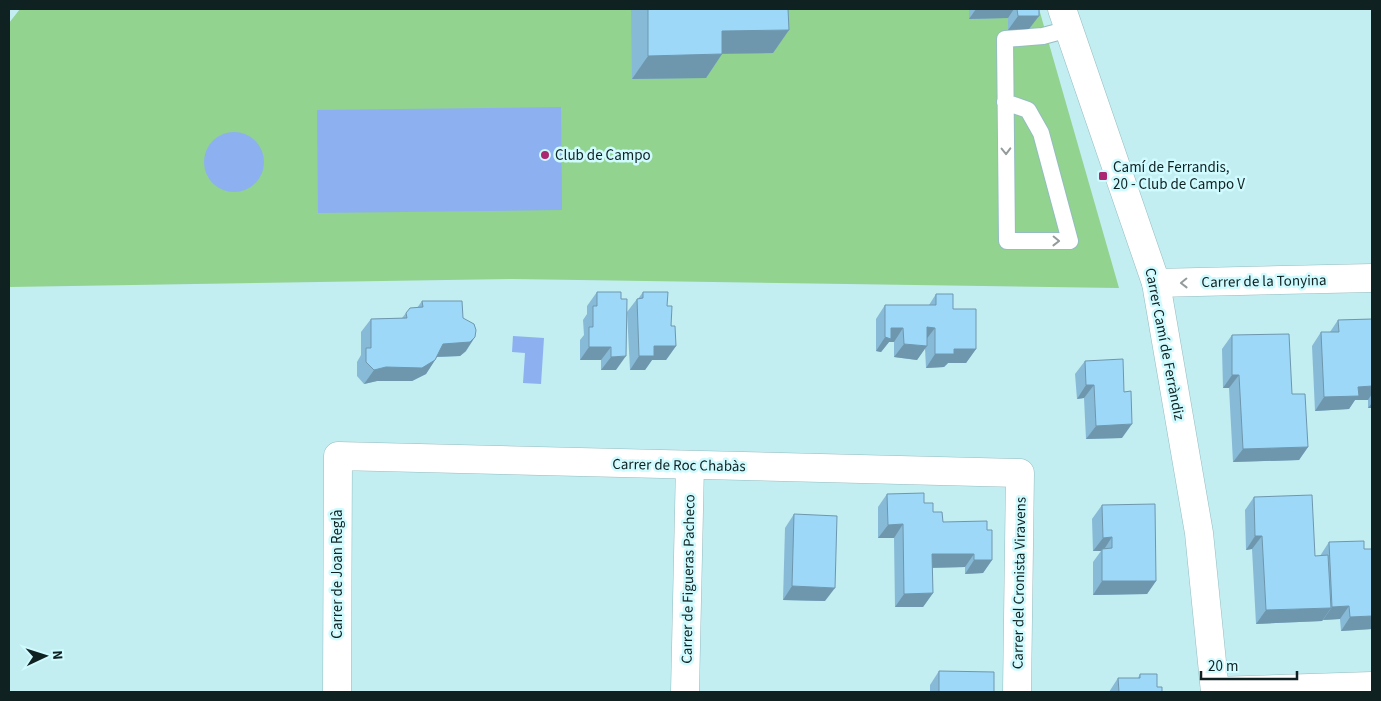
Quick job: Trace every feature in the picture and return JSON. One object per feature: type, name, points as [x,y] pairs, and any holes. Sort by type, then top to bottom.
[{"type":"street","name":"Carrer Camí de Ferràndiz","points":[[1065,19],[1156,284],[1199,532],[1215,692]]},
{"type":"street","name":"Carrer de la Tonyina","points":[[1156,284],[1372,278]]},
{"type":"street","name":"Carrer de Roc Chabàs","points":[[338,456],[1020,473]]},
{"type":"street","name":"Carrer de Joan Reglà","points":[[337,692],[338,456]]},
{"type":"street","name":"Carrer de Figueras Pacheco","points":[[685,692],[690,465]]},
{"type":"street","name":"Carrer del Cronista Viravens","points":[[1017,692],[1020,473]]},
{"type":"street","points":[[1215,692],[1372,686]]},
{"type":"lane","points":[[1005,102],[1028,110],[1042,133],[1070,241],[1007,241],[1004,40],[1043,36],[1065,19]]},
{"type":"green space","name":"Club de Campo","points":[[20,9],[1039,9],[1119,288],[513,279],[9,287],[9,23]]},
{"type":"water","points":[[561,107],[562,210],[318,213],[317,110]]},
{"type":"water","points":[[228,132],[240,132],[251,137],[259,145],[264,156],[262,174],[251,187],[240,192],[228,192],[217,187],[209,179],[204,168],[204,156],[209,145],[217,137]]},
{"type":"water","points":[[513,336],[544,338],[541,384],[523,383],[525,353],[512,352]]},
{"type":"building","points":[[648,9],[788,9],[789,30],[722,31],[722,54],[648,56]]},
{"type":"building","points":[[1017,9],[1039,9],[1039,16],[1018,16]]},
{"type":"building","points":[[597,292],[621,292],[621,299],[627,299],[626,356],[611,357],[611,347],[589,347],[589,327],[593,327],[593,306],[597,306]]},
{"type":"building","points":[[643,292],[668,292],[667,306],[672,306],[671,326],[675,326],[676,346],[654,346],[654,356],[639,356],[637,299],[643,298]]},
{"type":"building","points":[[936,294],[953,294],[953,309],[976,309],[976,349],[954,349],[954,354],[935,354],[935,328],[927,327],[927,346],[904,344],[903,328],[891,328],[891,339],[885,337],[885,305],[936,305]]},
{"type":"building","points":[[422,301],[462,301],[463,318],[474,324],[476,330],[475,337],[470,342],[443,344],[435,360],[422,368],[386,367],[374,370],[366,362],[366,348],[371,348],[371,319],[407,318],[406,313],[410,308],[423,307]]},
{"type":"building","points":[[1372,319],[1372,386],[1358,387],[1359,396],[1324,397],[1321,332],[1339,332],[1338,320]]},
{"type":"building","points":[[1289,334],[1292,394],[1305,394],[1308,447],[1243,449],[1239,375],[1232,375],[1232,335]]},
{"type":"building","points":[[1123,359],[1124,392],[1131,391],[1132,424],[1096,426],[1094,385],[1086,385],[1085,361]]},
{"type":"building","points":[[924,493],[924,503],[933,503],[933,512],[942,512],[943,522],[987,521],[987,530],[992,530],[992,560],[974,560],[974,554],[932,554],[933,593],[904,594],[903,524],[888,525],[887,494]]},
{"type":"building","points":[[1312,495],[1315,556],[1328,555],[1331,608],[1266,610],[1262,536],[1255,536],[1254,497]]},
{"type":"building","points":[[1155,504],[1156,581],[1102,581],[1102,549],[1112,548],[1112,537],[1103,538],[1102,505]]},
{"type":"building","points":[[794,514],[837,516],[835,588],[792,586]]},
{"type":"building","points":[[1364,541],[1364,549],[1372,549],[1372,616],[1350,617],[1349,606],[1332,607],[1329,542]]},
{"type":"building","points":[[939,671],[994,672],[994,692],[939,692]]},
{"type":"building","points":[[1140,674],[1157,674],[1157,687],[1162,687],[1162,692],[1119,692],[1118,678],[1140,678]]},
{"type":"place","name":"Club de Campo","points":[[545,155]]},
{"type":"place","name":"Camí de Ferrandis, 20 - Club de Campo V","points":[[1103,176]]}]
